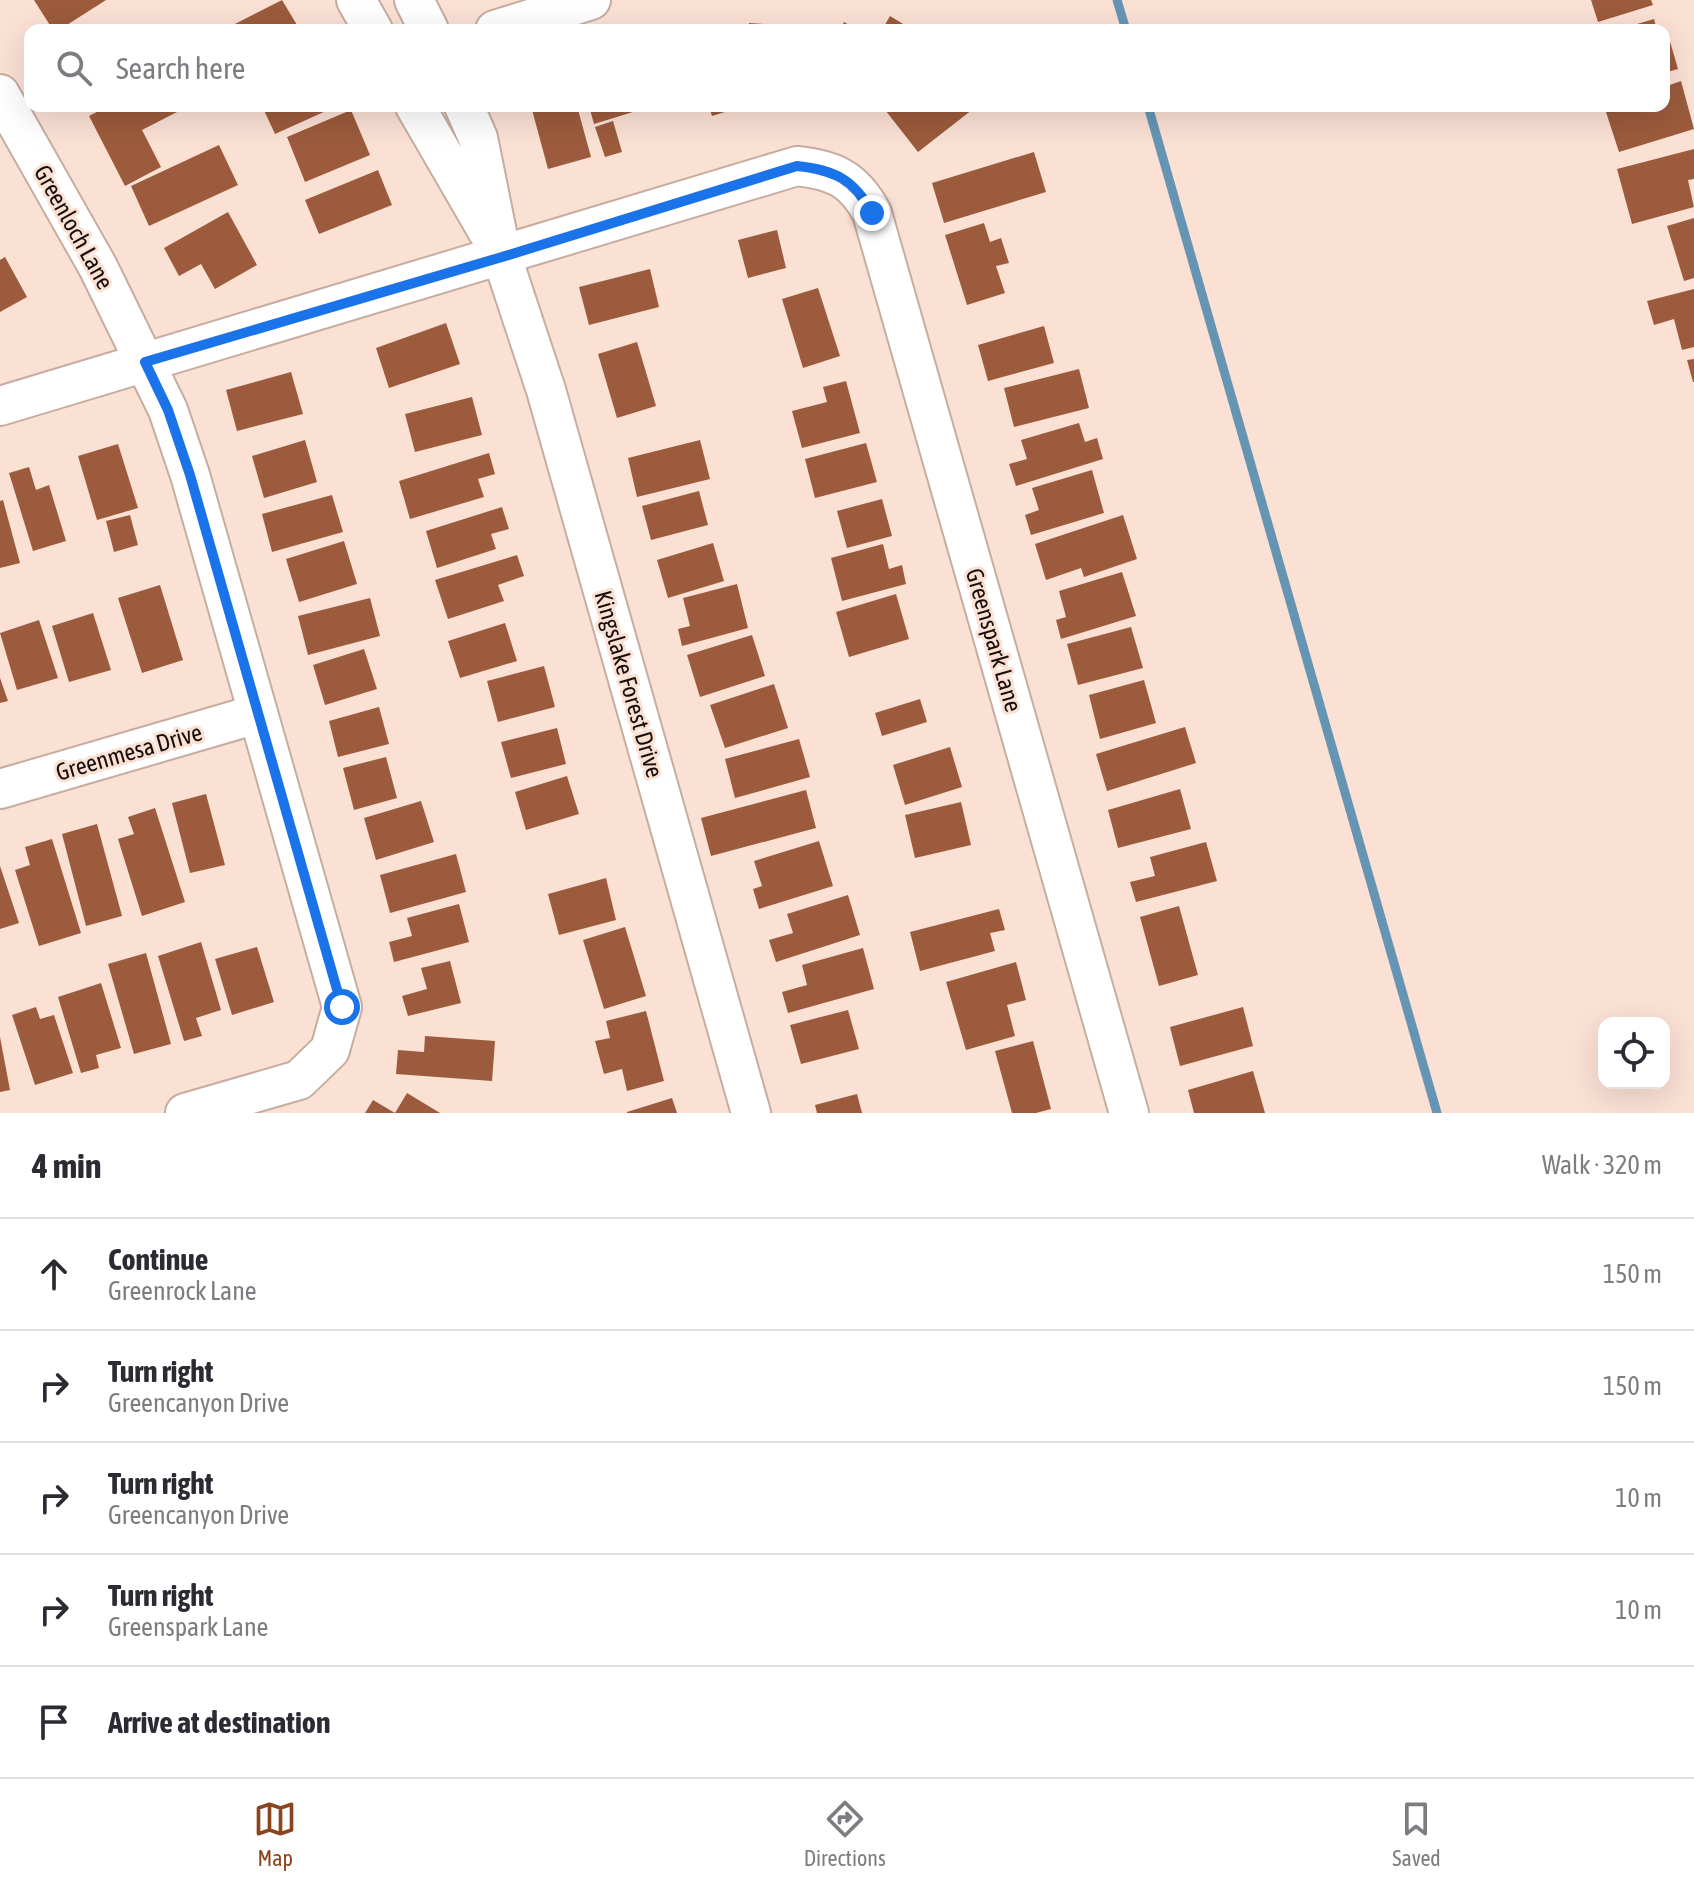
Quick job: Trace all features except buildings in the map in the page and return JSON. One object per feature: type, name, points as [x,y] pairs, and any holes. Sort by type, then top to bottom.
[{"type":"street","points":[[356,0],[370,24]]},
{"type":"street","points":[[414,0],[426,24]]},
{"type":"street","points":[[514,24],[591,0]]},
{"type":"street","name":"Greenloch Lane","points":[[0,94],[98,267],[168,410],[190,475],[342,1007],[330,1050],[299,1080],[185,1113]]},
{"type":"street","name":"Kingslake Forest Drive","points":[[418,112],[502,257]]},
{"type":"street","name":"Kingslake Forest Drive","points":[[467,112],[478,138],[502,257],[546,390],[751,1113]]},
{"type":"street","name":"Greenspark Lane","points":[[502,257],[797,166],[821,168],[841,177],[861,193],[872,213],[1129,1113]]},
{"type":"street","points":[[0,406],[502,257]]},
{"type":"street","name":"Greenmesa Drive","points":[[0,789],[257,714]]},
{"type":"waterway","points":[[1117,0],[1124,24]]},
{"type":"waterway","points":[[1150,112],[1437,1113]]},
{"type":"route","points":[[342,1007],[190,475],[168,410],[145,362],[797,166],[821,168],[841,177],[861,193],[872,213]]}]
